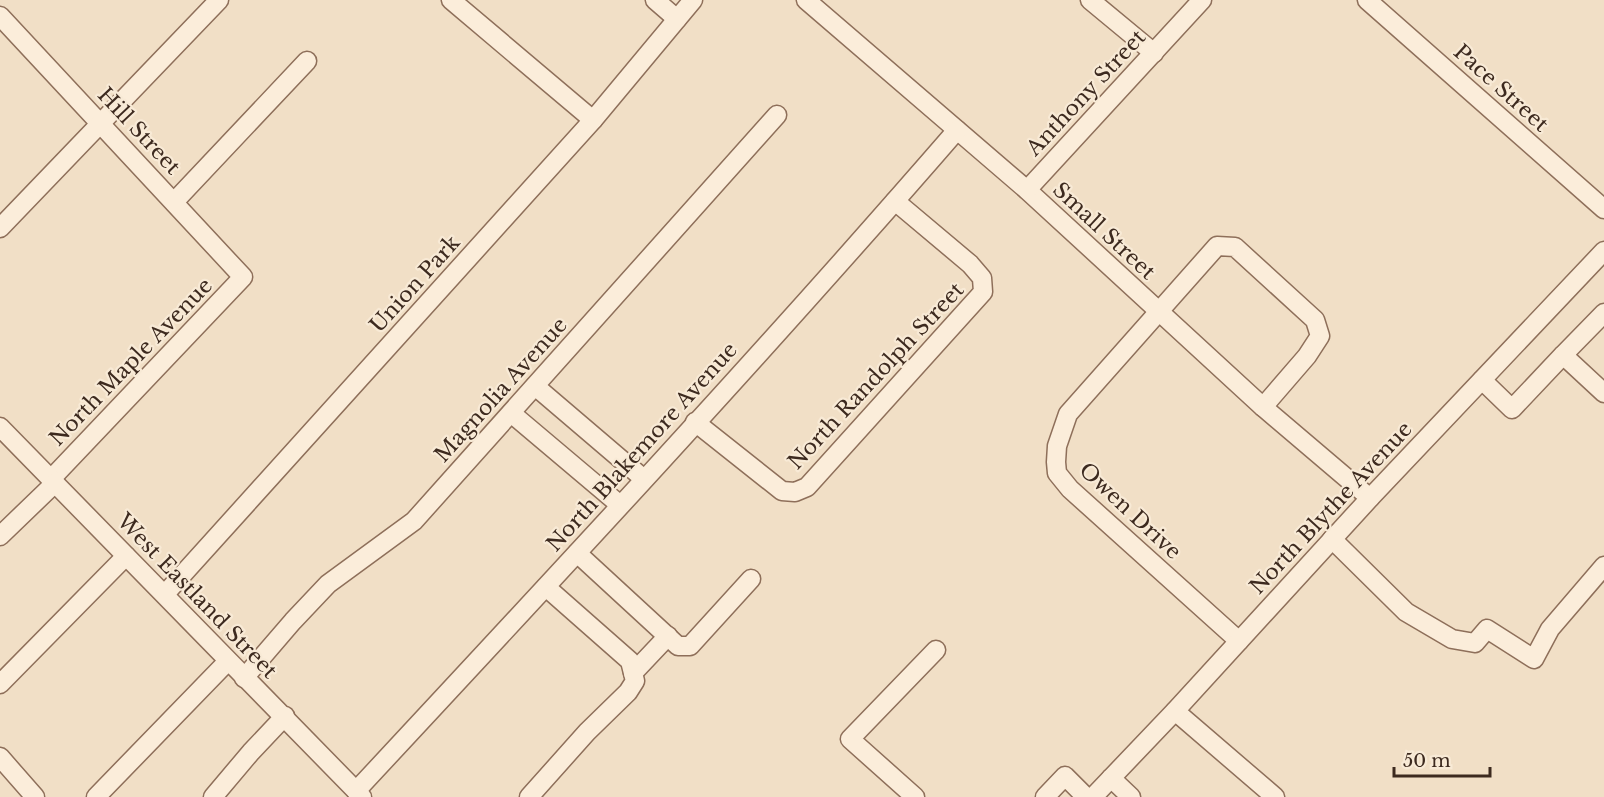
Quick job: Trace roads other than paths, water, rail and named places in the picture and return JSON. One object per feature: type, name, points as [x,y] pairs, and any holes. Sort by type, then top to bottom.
[{"type":"street","points":[[0,228],[219,0]]},
{"type":"street","points":[[451,0],[593,120]]},
{"type":"street","points":[[654,0],[677,19]]},
{"type":"street","name":"Union Park","points":[[165,594],[593,120],[693,0]]},
{"type":"street","name":"Small Street","points":[[806,0],[1027,190],[1263,407],[1370,498]]},
{"type":"street","points":[[1090,0],[1154,53]]},
{"type":"street","name":"Anthony Street","points":[[1027,190],[1202,0]]},
{"type":"street","name":"Pace Street","points":[[1367,0],[1604,209]]},
{"type":"street","name":"Hill Street","points":[[0,16],[243,277]]},
{"type":"street","points":[[174,202],[307,61]]},
{"type":"street","name":"Magnolia Avenue","points":[[244,678],[328,584],[414,521],[777,115]]},
{"type":"street","name":"North Blakemore Avenue","points":[[359,794],[957,130]]},
{"type":"street","name":"North Randolph Street","points":[[695,422],[782,491],[795,492],[807,487],[943,337],[983,292],[982,278],[970,264],[895,201]]},
{"type":"street","name":"Owen Drive","points":[[1239,641],[1070,489],[1057,473],[1057,446],[1068,414],[1216,246],[1235,248],[1244,255],[1315,320],[1320,336],[1307,356],[1263,407]]},
{"type":"street","name":"North Blythe Avenue","points":[[1093,797],[1370,498],[1601,259]]},
{"type":"street","name":"North Maple Avenue","points":[[0,536],[243,277]]},
{"type":"street","points":[[1482,380],[1512,409],[1604,313]]},
{"type":"street","points":[[1563,355],[1604,393]]},
{"type":"street","points":[[535,386],[644,479]]},
{"type":"street","points":[[511,413],[620,505]]},
{"type":"street","name":"West Eastland Street","points":[[0,427],[359,794]]},
{"type":"street","points":[[1332,539],[1406,612],[1452,639],[1475,643],[1487,629],[1534,659],[1550,628],[1604,566]]},
{"type":"street","points":[[577,553],[678,646],[690,646],[751,579]]},
{"type":"street","points":[[0,684],[126,556]]},
{"type":"street","points":[[529,797],[587,732],[628,692],[635,681],[630,661],[546,587]]},
{"type":"street","points":[[633,673],[668,636]]},
{"type":"street","points":[[915,797],[850,739],[936,651]]},
{"type":"street","points":[[96,797],[228,661]]},
{"type":"street","points":[[1175,711],[1275,797]]},
{"type":"street","points":[[213,797],[285,716]]},
{"type":"street","points":[[0,758],[35,797]]},
{"type":"street","points":[[1045,797],[1065,776],[1086,797]]},
{"type":"street","points":[[1111,778],[1131,797]]}]
